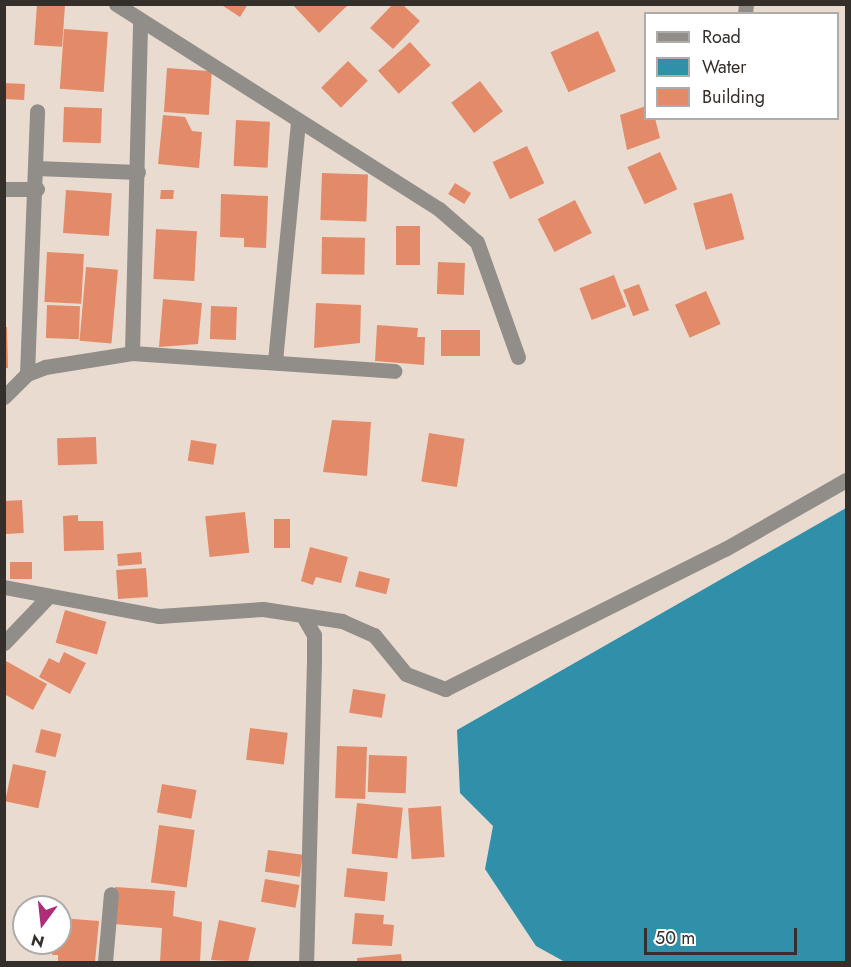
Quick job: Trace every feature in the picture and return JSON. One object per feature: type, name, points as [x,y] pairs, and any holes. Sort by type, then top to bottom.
[{"type":"street","points":[[116,4],[298,124],[439,209],[477,242],[518,357]]},
{"type":"street","points":[[132,353],[140,20]]},
{"type":"street","points":[[27,374],[37,189],[37,111]]},
{"type":"street","points":[[274,361],[298,124]]},
{"type":"street","points":[[36,168],[138,172]]},
{"type":"street","points":[[4,189],[37,189]]},
{"type":"street","points":[[4,397],[27,374],[132,353],[394,371]]},
{"type":"street","points":[[4,587],[46,599],[159,616],[263,609],[342,621],[374,635],[406,674],[445,689],[725,549],[846,480]]},
{"type":"street","points":[[4,643],[46,599]]},
{"type":"street","points":[[303,616],[314,635],[306,963]]},
{"type":"street","points":[[105,963],[111,894]]},
{"type":"water","points":[[846,508],[846,962],[565,962],[536,946],[485,869],[493,826],[460,793],[457,730]]},
{"type":"building","points":[[37,4],[65,6],[62,47],[34,45]]},
{"type":"building","points":[[220,4],[248,4],[240,17]]},
{"type":"building","points":[[292,4],[349,4],[319,33]]},
{"type":"building","points":[[392,5],[403,5],[420,21],[393,49],[370,28]]},
{"type":"building","points":[[64,29],[108,32],[104,92],[60,89]]},
{"type":"building","points":[[598,31],[616,71],[568,92],[550,52]]},
{"type":"building","points":[[410,42],[431,65],[399,94],[378,71]]},
{"type":"building","points":[[348,61],[368,81],[341,108],[321,88]]},
{"type":"building","points":[[167,68],[212,71],[209,115],[164,112]]},
{"type":"building","points":[[480,81],[503,111],[474,133],[451,103]]},
{"type":"building","points":[[4,83],[25,84],[24,100],[4,99]]},
{"type":"building","points":[[64,107],[102,108],[101,143],[63,142]]},
{"type":"building","points":[[644,107],[644,120],[656,120],[660,138],[627,150],[620,115]]},
{"type":"building","points":[[163,115],[185,117],[192,131],[202,132],[199,168],[158,164]]},
{"type":"building","points":[[236,120],[270,122],[268,168],[234,166]]},
{"type":"building","points":[[527,146],[544,183],[510,199],[493,162]]},
{"type":"building","points":[[660,152],[677,189],[645,204],[627,167]]},
{"type":"building","points":[[322,173],[368,175],[366,222],[320,220]]},
{"type":"building","points":[[455,183],[471,193],[464,204],[448,194]]},
{"type":"building","points":[[66,190],[112,193],[109,236],[63,233]]},
{"type":"building","points":[[161,190],[174,190],[173,199],[160,199]]},
{"type":"building","points":[[732,193],[744,239],[706,250],[693,203]]},
{"type":"building","points":[[221,194],[268,196],[266,248],[244,247],[244,238],[220,237]]},
{"type":"building","points":[[575,200],[592,233],[554,252],[538,219]]},
{"type":"building","points":[[396,226],[420,226],[420,265],[396,265]]},
{"type":"building","points":[[156,229],[197,231],[194,281],[153,279]]},
{"type":"building","points":[[322,237],[365,238],[364,275],[321,274]]},
{"type":"building","points":[[47,252],[84,254],[81,304],[44,302]]},
{"type":"building","points":[[438,262],[465,263],[464,295],[437,294]]},
{"type":"building","points":[[86,267],[118,270],[111,344],[80,341]]},
{"type":"building","points":[[614,275],[626,307],[592,320],[579,288]]},
{"type":"building","points":[[639,284],[649,310],[633,316],[623,290]]},
{"type":"building","points":[[706,291],[721,324],[690,338],[675,305]]},
{"type":"building","points":[[163,299],[202,303],[198,344],[159,347]]},
{"type":"building","points":[[316,303],[361,305],[360,343],[314,348]]},
{"type":"building","points":[[47,305],[80,306],[79,339],[46,338]]},
{"type":"building","points":[[211,306],[237,307],[236,340],[210,339]]},
{"type":"building","points":[[377,325],[418,328],[417,337],[425,337],[424,365],[375,361]]},
{"type":"building","points":[[5,327],[7,327],[8,368],[5,368]]},
{"type":"building","points":[[441,330],[480,330],[480,356],[441,356]]},
{"type":"building","points":[[332,420],[371,422],[367,476],[323,472]]},
{"type":"building","points":[[429,433],[465,439],[457,487],[421,481]]},
{"type":"building","points":[[96,437],[97,464],[58,465],[57,438]]},
{"type":"building","points":[[191,440],[217,444],[213,465],[188,461]]},
{"type":"building","points":[[22,500],[24,533],[6,534],[4,501]]},
{"type":"building","points":[[245,512],[249,553],[210,557],[205,516]]},
{"type":"building","points":[[78,515],[78,521],[103,521],[104,550],[64,551],[63,516]]},
{"type":"building","points":[[274,519],[290,519],[290,548],[274,548]]},
{"type":"building","points":[[310,547],[348,557],[341,583],[316,577],[313,585],[301,581]]},
{"type":"building","points":[[141,552],[142,564],[118,566],[117,554]]},
{"type":"building","points":[[10,562],[32,562],[32,579],[10,579]]},
{"type":"building","points":[[146,568],[148,597],[118,599],[116,570]]},
{"type":"building","points":[[359,571],[390,579],[386,594],[355,587]]},
{"type":"building","points":[[65,610],[106,622],[97,655],[56,643]]},
{"type":"building","points":[[64,652],[86,663],[70,694],[39,677],[49,658],[59,663]]},
{"type":"building","points":[[6,661],[47,684],[33,710],[4,694]]},
{"type":"building","points":[[353,689],[386,694],[382,718],[349,713]]},
{"type":"building","points":[[250,728],[288,733],[284,764],[246,760]]},
{"type":"building","points":[[41,729],[61,734],[56,757],[35,752]]},
{"type":"building","points":[[337,746],[367,747],[365,799],[335,798]]},
{"type":"building","points":[[369,755],[407,756],[406,793],[368,792]]},
{"type":"building","points":[[13,764],[46,771],[38,808],[5,801]]},
{"type":"building","points":[[162,784],[196,790],[191,819],[157,813]]},
{"type":"building","points":[[357,803],[403,808],[397,859],[352,854]]},
{"type":"building","points":[[441,806],[445,857],[412,859],[408,808]]},
{"type":"building","points":[[159,825],[195,830],[187,887],[151,882]]},
{"type":"building","points":[[268,850],[303,855],[300,877],[265,872]]},
{"type":"building","points":[[347,868],[388,872],[385,901],[344,897]]},
{"type":"building","points":[[265,879],[299,885],[295,908],[261,902]]},
{"type":"building","points":[[115,887],[175,891],[173,916],[202,922],[200,962],[160,962],[162,928],[113,924]]},
{"type":"building","points":[[355,913],[384,915],[383,924],[394,925],[392,946],[352,944]]},
{"type":"building","points":[[72,919],[99,921],[95,962],[58,962],[58,955],[72,955]]},
{"type":"building","points":[[219,920],[256,928],[248,962],[211,960]]},
{"type":"building","points":[[401,954],[402,962],[357,962],[357,958]]}]
